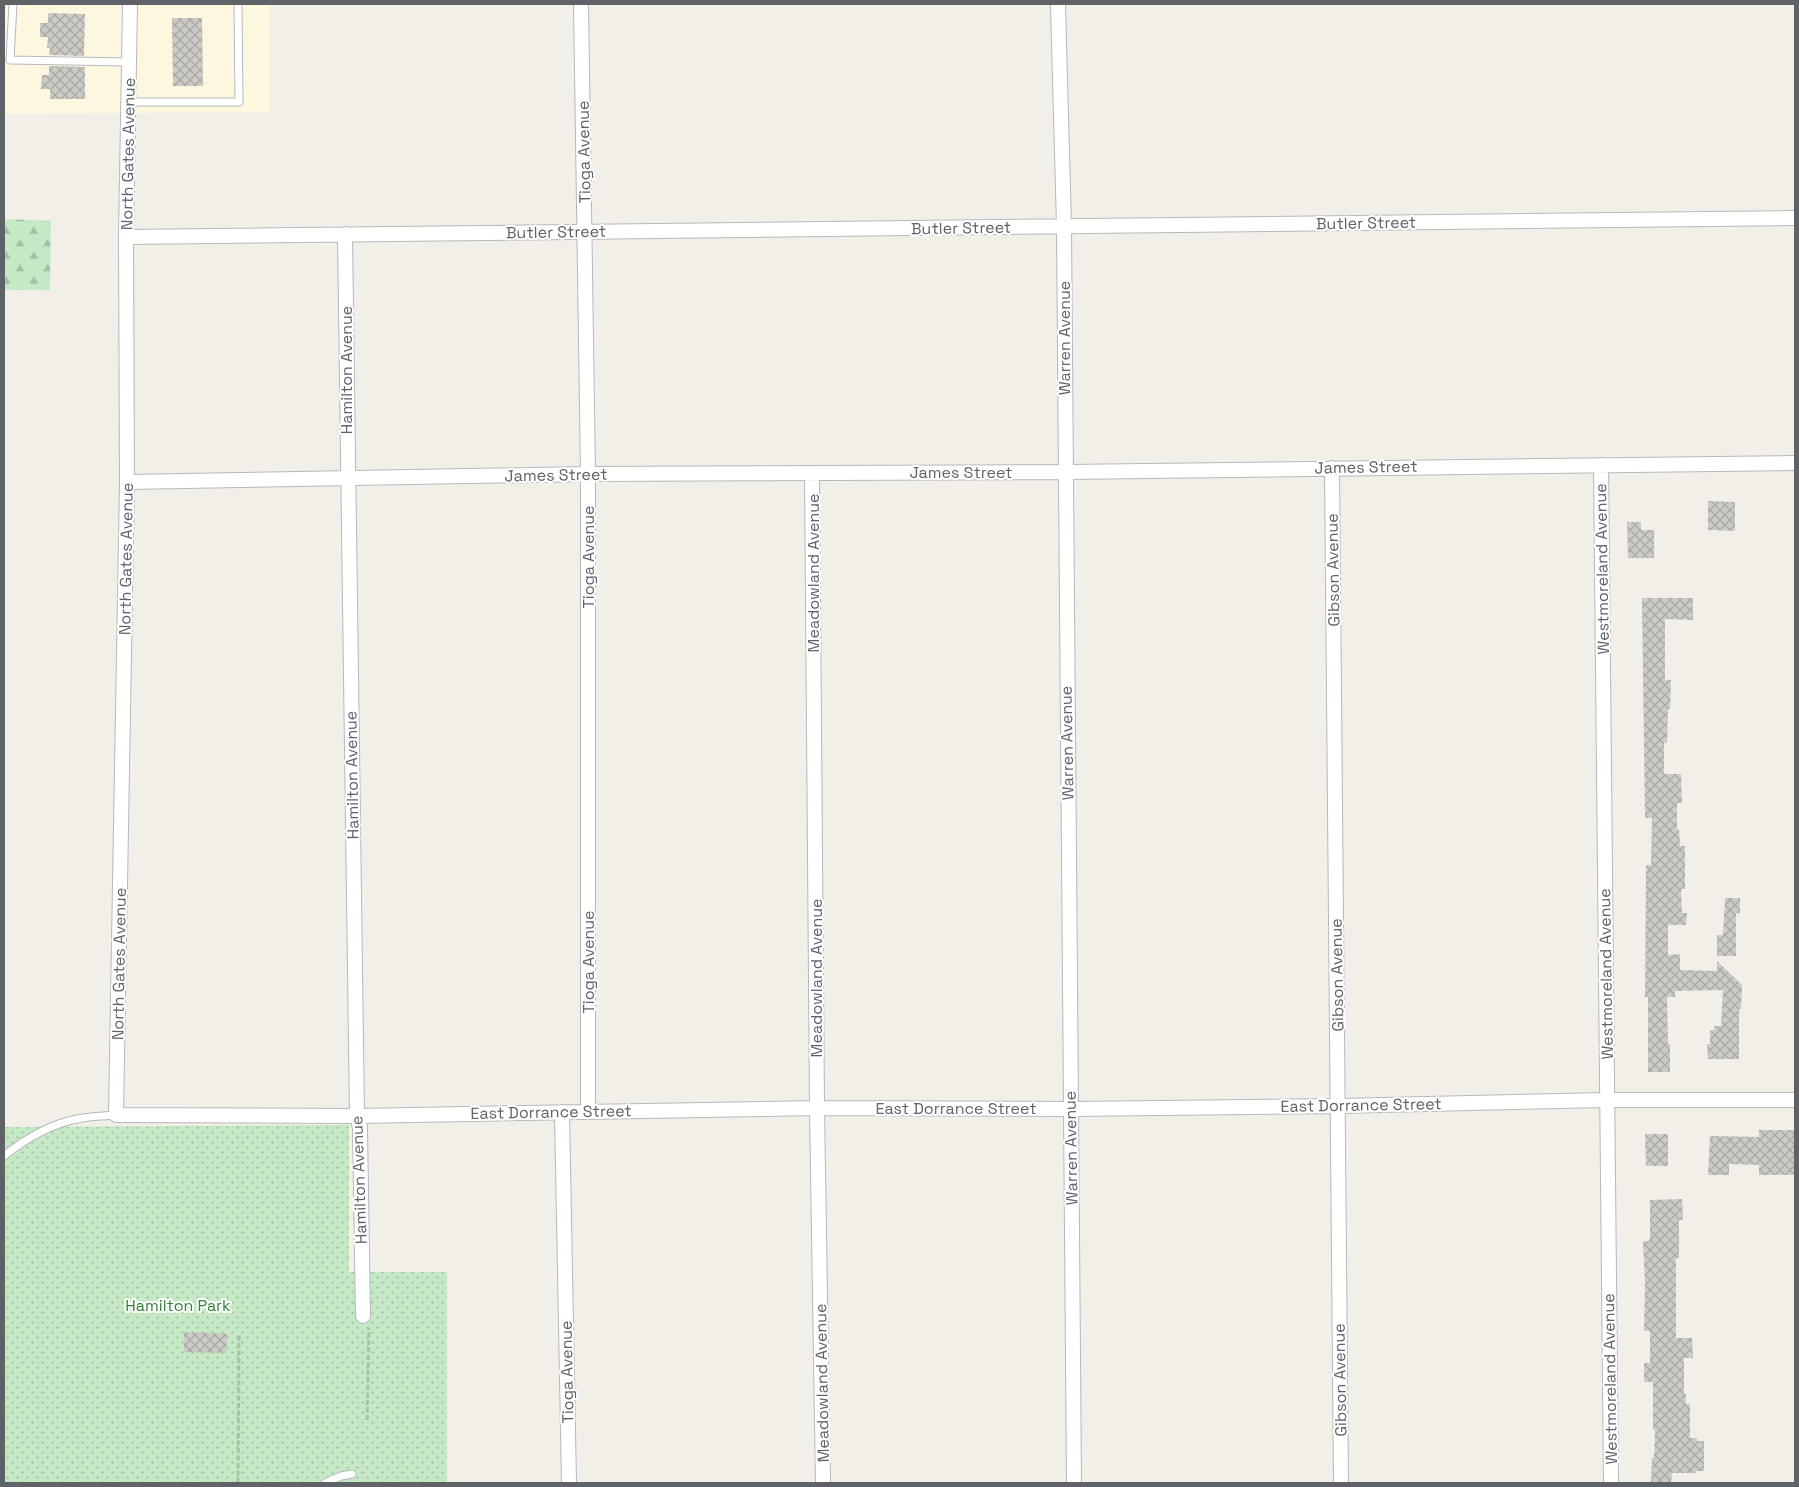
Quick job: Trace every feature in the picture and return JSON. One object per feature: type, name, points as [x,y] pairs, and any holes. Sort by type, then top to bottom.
[{"type":"street","name":"North Gates Avenue","points":[[116,1115],[128,482],[126,237],[130,4]]},
{"type":"street","name":"Tioga Avenue","points":[[581,4],[588,474],[588,1111]]},
{"type":"street","name":"Warren Avenue","points":[[1058,4],[1064,227],[1064,472],[1074,1483]]},
{"type":"street","name":"Butler Street","points":[[126,237],[1795,218]]},
{"type":"street","name":"Hamilton Avenue","points":[[345,234],[357,1116],[360,1128],[363,1316]]},
{"type":"street","name":"James Street","points":[[128,482],[588,474],[1064,472],[1795,463]]},
{"type":"street","name":"Westmoreland Avenue","points":[[1601,465],[1610,1483]]},
{"type":"street","name":"Gibson Avenue","points":[[1332,468],[1341,1483]]},
{"type":"street","name":"Meadowland Avenue","points":[[812,473],[817,1108],[823,1483]]},
{"type":"street","name":"East Dorrance Street","points":[[116,1115],[357,1116],[817,1108],[1338,1106],[1607,1100],[1795,1100]]},
{"type":"street","name":"Tioga Avenue","points":[[562,1112],[569,1483]]},
{"type":"lane","points":[[13,4],[10,60],[129,62]]},
{"type":"lane","points":[[128,102],[239,102],[238,4]]},
{"type":"lane","points":[[4,1156],[16,1146],[45,1131],[76,1119],[116,1115]]},
{"type":"lane","points":[[325,1483],[341,1476],[352,1474]]},
{"type":"path","points":[[238,1483],[239,1334]]},
{"type":"path","points":[[367,1420],[369,1348]]},
{"type":"shaded area","points":[[4,4],[269,4],[269,112],[4,114]]},
{"type":"green space","points":[[4,219],[51,221],[50,290],[4,290]]},
{"type":"green space","name":"Hamilton Park","points":[[349,1125],[349,1272],[447,1272],[447,1483],[4,1483],[4,1127]]},
{"type":"building","points":[[48,13],[85,14],[84,56],[49,55],[50,48],[47,48],[48,37],[40,37],[40,23],[48,23]]},
{"type":"building","points":[[172,18],[202,18],[203,86],[173,86]]},
{"type":"building","points":[[49,66],[85,67],[85,99],[50,99],[50,89],[41,89],[42,75],[49,75]]},
{"type":"building","points":[[1708,501],[1735,502],[1735,531],[1708,530]]},
{"type":"building","points":[[1627,522],[1641,522],[1641,530],[1654,530],[1654,558],[1628,558]]},
{"type":"building","points":[[1642,598],[1693,598],[1693,620],[1665,619],[1665,680],[1671,680],[1667,743],[1664,743],[1664,774],[1681,774],[1682,803],[1677,803],[1677,829],[1679,829],[1680,846],[1685,846],[1685,889],[1681,889],[1682,913],[1687,913],[1686,925],[1668,925],[1668,955],[1680,954],[1680,970],[1717,971],[1717,961],[1742,985],[1741,1009],[1739,1009],[1739,1059],[1708,1059],[1707,1044],[1710,1044],[1710,1031],[1714,1030],[1714,1026],[1721,1026],[1723,990],[1675,991],[1675,997],[1667,997],[1670,1072],[1648,1072],[1648,997],[1645,997],[1646,865],[1651,865],[1652,818],[1645,818]]},
{"type":"building","points":[[1725,898],[1740,898],[1740,914],[1736,913],[1736,956],[1717,956],[1717,935],[1723,935]]},
{"type":"building","points":[[1759,1130],[1795,1130],[1795,1175],[1759,1175],[1759,1165],[1729,1164],[1729,1175],[1708,1175],[1710,1136],[1759,1137]]},
{"type":"building","points":[[1645,1134],[1668,1134],[1668,1166],[1646,1166]]},
{"type":"building","points":[[1682,1199],[1683,1220],[1679,1220],[1679,1258],[1676,1258],[1676,1338],[1692,1338],[1693,1358],[1684,1358],[1684,1394],[1686,1394],[1686,1404],[1690,1404],[1690,1438],[1704,1441],[1704,1471],[1672,1473],[1671,1483],[1651,1483],[1655,1430],[1653,1430],[1653,1382],[1644,1382],[1644,1363],[1650,1363],[1650,1331],[1644,1331],[1645,1284],[1643,1241],[1649,1241],[1650,1239],[1650,1200]]},
{"type":"building","points":[[184,1332],[227,1334],[226,1353],[184,1352]]}]
